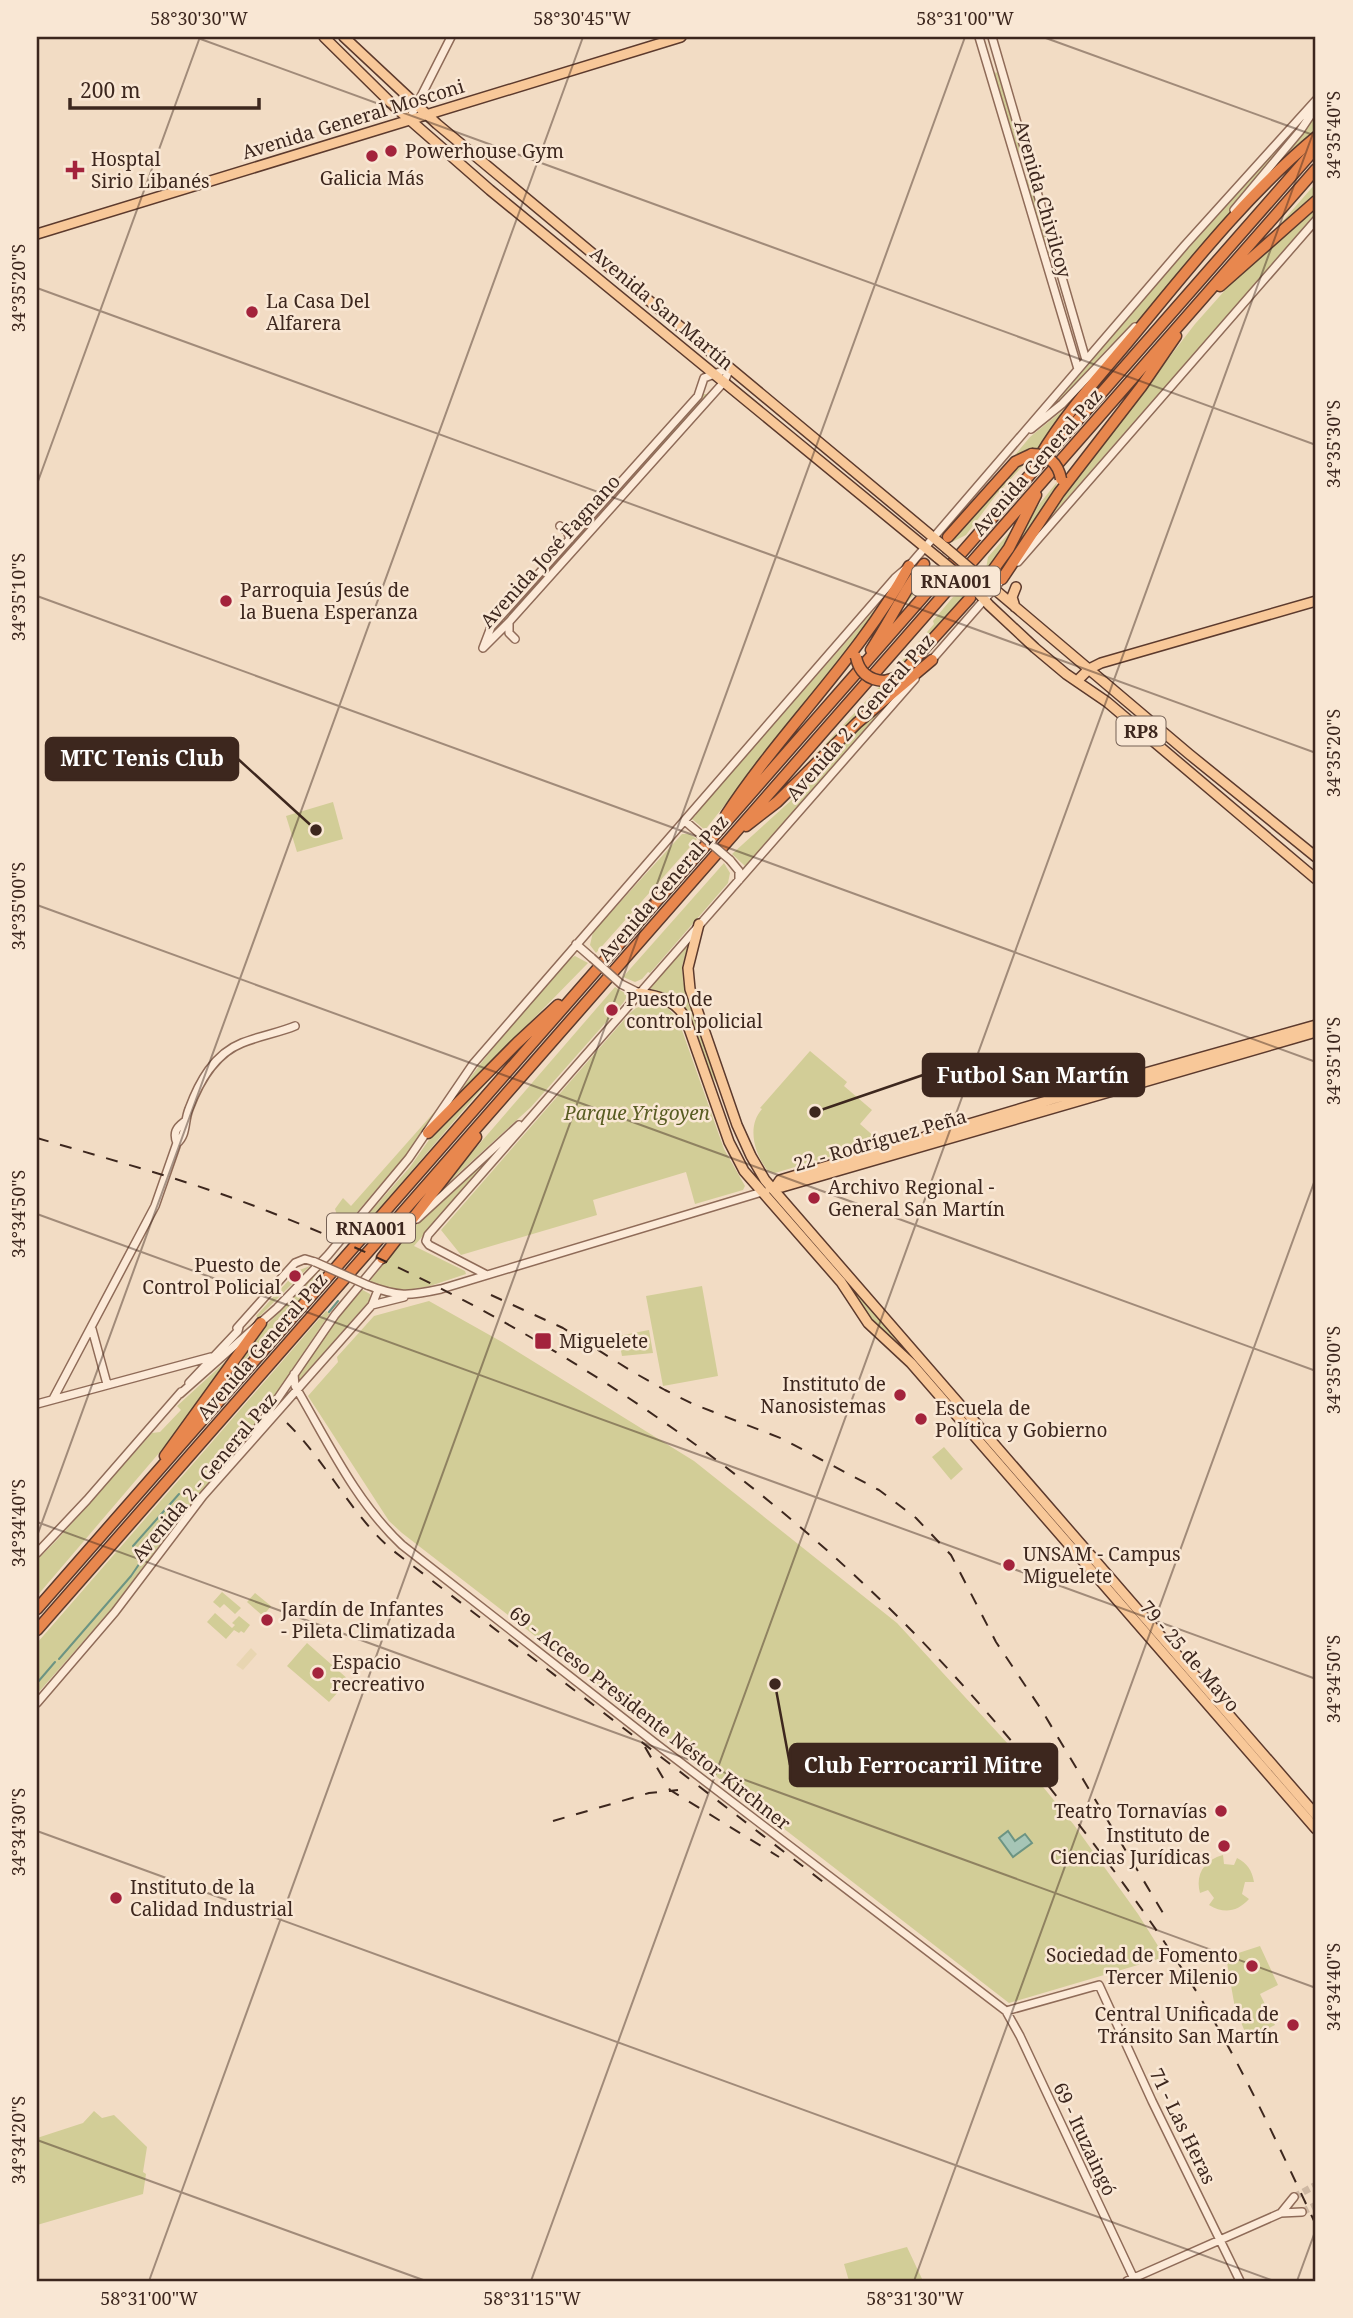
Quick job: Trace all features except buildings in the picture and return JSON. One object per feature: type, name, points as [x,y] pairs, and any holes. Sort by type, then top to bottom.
[{"type":"highway","points":[[1027,479],[1072,408],[1154,309],[1266,184],[1316,137]]},
{"type":"highway","name":"Avenida General Paz","points":[[37,1609],[1316,148]]},
{"type":"highway","name":"Avenida General Paz","points":[[37,1630],[1316,169]]},
{"type":"highway","points":[[1198,304],[1316,201]]},
{"type":"highway","points":[[1002,579],[1059,493],[1169,348],[1184,320]]},
{"type":"highway","points":[[991,573],[1009,548],[1036,496],[1070,450]]},
{"type":"highway","points":[[948,537],[1015,462],[1032,454],[1046,456],[1052,460],[1060,472],[1059,493]]},
{"type":"highway","points":[[852,679],[893,617],[912,580],[925,564]]},
{"type":"highway","points":[[707,845],[738,797],[860,640],[909,566]]},
{"type":"highway","points":[[860,640],[856,657],[865,675],[877,681],[895,678],[970,598]]},
{"type":"highway","points":[[727,842],[777,802],[857,723],[932,660]]},
{"type":"highway","points":[[428,1133],[517,1043],[595,972]]},
{"type":"highway","points":[[382,1258],[457,1163],[506,1094]]},
{"type":"highway","points":[[147,1483],[176,1438],[261,1323]]},
{"type":"main road","name":"Avenida San Martín","points":[[324,37],[409,120],[490,190],[709,376],[724,382],[984,598]]},
{"type":"main road","name":"Avenida San Martín","points":[[344,37],[415,105],[993,588]]},
{"type":"main road","name":"Avenida General Mosconi","points":[[37,234],[681,37]]},
{"type":"main road","points":[[1016,587],[1012,597],[1016,609]]},
{"type":"main road","name":"RP8","points":[[993,588],[1189,754],[1316,857]]},
{"type":"main road","name":"RP8","points":[[984,598],[1015,630],[1107,702],[1316,879]]},
{"type":"main road","points":[[1077,681],[1089,669],[1101,663],[1316,601]]},
{"type":"main road","points":[[699,924],[688,968],[690,989],[737,1125],[754,1163],[770,1189]]},
{"type":"main road","points":[[639,993],[667,999],[681,1009],[729,1142],[744,1171],[770,1189]]},
{"type":"main road","name":"22 - Rodríguez Peña","points":[[770,1189],[777,1181],[1316,1024]]},
{"type":"main road","name":"22 - Rodríguez Peña","points":[[770,1189],[1316,1032]]},
{"type":"main road","name":"79 - 25 de Mayo","points":[[770,1189],[1316,1815]]},
{"type":"main road","name":"79 - 25 de Mayo","points":[[770,1189],[869,1323],[905,1356],[1316,1829]]},
{"type":"street","name":"Avenida Chivilcoy","points":[[979,37],[1078,369]]},
{"type":"street","name":"Avenida Chivilcoy","points":[[992,37],[1086,360]]},
{"type":"street","points":[[409,120],[450,38]]},
{"type":"street","name":"Avenida General Paz","points":[[180,1394],[261,1323],[328,1255],[385,1189],[428,1133],[472,1064],[895,578],[909,566],[1025,433],[1185,245],[1316,100]]},
{"type":"street","points":[[1208,247],[1316,107]]},
{"type":"street","name":"Avenida 2 - General Paz","points":[[485,1274],[429,1245],[426,1241],[428,1235],[1316,220]]},
{"type":"street","points":[[1025,433],[1062,404],[1154,309]]},
{"type":"street","points":[[709,376],[730,368]]},
{"type":"street","name":"Avenida José Fagnano","points":[[709,376],[698,396],[491,627],[483,648],[724,382],[730,368]]},
{"type":"street","points":[[560,526],[567,531],[570,539]]},
{"type":"street","points":[[501,615],[509,622],[509,633],[515,639]]},
{"type":"street","points":[[685,821],[730,860],[739,870],[739,880]]},
{"type":"street","points":[[576,944],[621,984],[639,993]]},
{"type":"street","points":[[53,1399],[155,1206],[177,1143],[174,1136],[177,1127],[184,1122],[195,1093],[208,1070],[216,1059],[234,1047],[295,1026]]},
{"type":"street","name":"Avenida General Paz","points":[[246,1446],[334,1315],[382,1258],[451,1186],[533,1113]]},
{"type":"street","name":"22 - Rodríguez Peña","points":[[295,1264],[304,1259],[315,1262],[378,1290],[411,1296],[770,1189]]},
{"type":"street","name":"Avenida General Paz","points":[[37,1553],[295,1264]]},
{"type":"street","name":"Avenida 2 - General Paz","points":[[37,1703],[115,1612],[182,1522],[372,1305],[378,1290]]},
{"type":"street","points":[[372,1305],[411,1296]]},
{"type":"street","points":[[92,1328],[107,1384]]},
{"type":"street","points":[[37,1404],[212,1356]]},
{"type":"street","name":"69 - Acceso Presidente Néstor Kirchner","points":[[293,1374],[297,1390],[369,1508],[402,1545],[655,1743],[1006,2011]]},
{"type":"street","name":"69 - Acceso Presidente Néstor Kirchner","points":[[287,1402],[299,1402],[312,1416]]},
{"type":"street","name":"71 - Las Heras","points":[[1006,2011],[1099,1984],[1240,2281]]},
{"type":"street","name":"69 - Ituzaingó","points":[[1006,2011],[1132,2280]]},
{"type":"street","points":[[1281,2213],[1294,2197]]},
{"type":"street","points":[[1132,2280],[1281,2213],[1302,2212]]},
{"type":"shaded area","points":[[251,1648],[257,1654],[243,1670],[236,1665]]},
{"type":"shaded area","points":[[1008,1831],[1015,1841],[1025,1834],[1032,1843],[1013,1857],[999,1838]]},
{"type":"green space","points":[[996,72],[1021,153],[1018,152],[994,74]]},
{"type":"green space","points":[[1316,113],[1316,131],[1257,186]]},
{"type":"green space","points":[[1296,128],[1298,130],[1143,315],[1053,406],[1168,271]]},
{"type":"green space","points":[[1028,179],[1052,259],[1049,258],[1026,180]]},
{"type":"green space","points":[[1316,183],[1316,197],[1282,224],[1281,223]]},
{"type":"green space","points":[[1316,208],[1316,215],[1033,537],[1195,324],[1243,270]]},
{"type":"green space","points":[[1097,372],[1068,406],[1038,449],[1027,450],[1014,456],[1030,437],[1062,411]]},
{"type":"green space","points":[[703,394],[709,394],[628,485],[627,482]]},
{"type":"green space","points":[[1029,459],[996,495],[966,535],[952,542],[950,540],[1020,464]]},
{"type":"green space","points":[[1057,482],[1040,517],[994,576],[1033,512]]},
{"type":"green space","points":[[1017,526],[988,571],[988,557]]},
{"type":"green space","points":[[582,531],[584,533],[509,617],[506,615]]},
{"type":"green space","points":[[928,565],[930,575],[927,580],[901,609]]},
{"type":"green space","points":[[964,594],[967,597],[901,669],[888,677],[934,624],[933,621],[953,597]]},
{"type":"green space","points":[[883,600],[870,621],[705,830],[692,819],[695,814]]},
{"type":"green space","points":[[901,681],[872,703],[800,771],[880,686]]},
{"type":"green space","points":[[892,700],[748,864],[745,866],[732,854],[796,796],[794,793],[830,757]]},
{"type":"green space","points":[[333,802],[343,839],[297,852],[286,816]]},
{"type":"green space","points":[[682,834],[689,834],[697,839],[596,953],[590,945],[593,932]]},
{"type":"green space","points":[[724,863],[730,873],[728,883],[650,973],[635,982],[623,977]]},
{"type":"green space","points":[[685,946],[688,947],[682,966],[683,981],[724,1105],[686,1009],[675,998],[649,988]]},
{"type":"green space","points":[[575,956],[588,963],[455,1099],[510,1028],[569,959]]},
{"type":"green space","points":[[615,987],[628,995],[623,1003],[531,1107],[436,1194]]},
{"type":"green space","name":"Parque Yrigoyen","points":[[652,1003],[667,1007],[678,1019],[724,1149],[745,1186],[743,1190],[695,1204],[686,1172],[593,1200],[597,1215],[461,1255],[441,1230],[630,1013]]},
{"type":"green space","points":[[520,1044],[362,1229],[357,1227],[410,1167],[438,1127]]},
{"type":"green space","points":[[810,1051],[847,1082],[844,1086],[872,1110],[860,1124],[877,1139],[875,1143],[775,1173],[768,1171],[756,1149],[754,1124],[762,1109],[760,1108]]},
{"type":"green space","points":[[445,1100],[407,1154],[346,1225],[339,1221],[335,1209],[343,1198],[351,1206]]},
{"type":"green space","points":[[496,1152],[414,1246],[465,1271],[466,1274],[430,1286],[402,1291],[369,1282],[416,1225]]},
{"type":"green space","points":[[310,1266],[258,1318],[256,1316],[297,1271]]},
{"type":"green space","points":[[319,1271],[324,1273],[209,1399],[263,1329]]},
{"type":"green space","points":[[847,1283],[903,1347],[869,1318]]},
{"type":"green space","points":[[702,1286],[718,1376],[663,1386],[646,1296]]},
{"type":"green space","points":[[361,1289],[370,1294],[370,1300],[297,1383],[295,1379],[335,1319]]},
{"type":"green space","points":[[429,1301],[502,1342],[694,1461],[897,1623],[1009,1745],[1074,1825],[1138,1914],[1165,1957],[1009,2003],[402,1533],[389,1521],[308,1396],[338,1362],[337,1357],[374,1316]]},
{"type":"green space","points":[[326,1311],[330,1313],[240,1447],[161,1543],[111,1610],[37,1694],[37,1643]]},
{"type":"green space","points":[[649,1330],[653,1353],[622,1356],[618,1336]]},
{"type":"green space","points":[[237,1351],[171,1439],[37,1596],[37,1560],[152,1433],[160,1432],[181,1410],[177,1406]]},
{"type":"green space","points":[[944,1447],[963,1469],[951,1480],[932,1457]]},
{"type":"green space","points":[[222,1592],[241,1608],[235,1614],[224,1604],[220,1608],[213,1602]]},
{"type":"green space","points":[[255,1593],[271,1606],[263,1616],[247,1602]]},
{"type":"green space","points":[[215,1613],[232,1628],[235,1625],[232,1623],[239,1616],[250,1625],[244,1633],[234,1630],[226,1639],[207,1622]]},
{"type":"green space","name":"Espacio recreativo","points":[[307,1643],[349,1680],[329,1702],[287,1666]]},
{"type":"green space","points":[[1223,1855],[1224,1864],[1234,1865],[1237,1858],[1244,1862],[1254,1882],[1245,1882],[1242,1894],[1249,1899],[1240,1907],[1230,1910],[1220,1910],[1209,1905],[1214,1898],[1208,1890],[1200,1893],[1199,1886],[1202,1869],[1216,1857]]},
{"type":"green space","points":[[1260,1946],[1278,1985],[1260,1994],[1275,2025],[1248,2039],[1235,2008],[1226,1957]]},
{"type":"green space","points":[[94,2111],[102,2118],[114,2115],[147,2147],[143,2194],[37,2225],[37,2138],[83,2123]]},
{"type":"green space","points":[[907,2247],[923,2281],[849,2281],[844,2264]]},
{"type":"waterway","points":[[329,1312],[338,1301]]},
{"type":"waterway","points":[[133,1546],[179,1494]]},
{"type":"waterway","points":[[59,1659],[131,1576],[174,1513],[167,1507]]},
{"type":"waterway","points":[[37,1683],[55,1662]]},
{"type":"tunnel","points":[[1294,2197],[1316,2185]]},
{"type":"tunnel","points":[[1302,2212],[1316,2205]]},
{"type":"railway","points":[[37,1138],[241,1201],[360,1250],[447,1292],[533,1338],[616,1389],[773,1504],[846,1568],[936,1656],[1011,1741],[1101,1854],[1136,1901],[1201,1999],[1262,2111],[1316,2225]]},
{"type":"railway","points":[[491,1295],[563,1328],[633,1372],[693,1404],[783,1439],[879,1490],[916,1518],[951,1555],[996,1642],[1041,1709],[1163,1913]]},
{"type":"railway","points":[[287,1423],[376,1535],[391,1549],[831,1888]]},
{"type":"railway","points":[[645,1747],[670,1790],[779,1857]]},
{"type":"railway","points":[[553,1821],[649,1793],[678,1790]]},
{"type":"place","name":"Powerhouse Gym","points":[[391,151]]},
{"type":"place","name":"Galicia Más","points":[[372,156]]},
{"type":"place","name":"Hosptal Sirio Libanés","points":[[75,170]]},
{"type":"place","name":"La Casa Del Alfarera","points":[[252,312]]},
{"type":"place","name":"Parroquia Jesús de la Buena Esperanza","points":[[226,601]]},
{"type":"place","name":"MTC Tenis Club","points":[[316,830]]},
{"type":"place","name":"Puesto de control policial","points":[[612,1010]]},
{"type":"place","name":"Futbol San Martín","points":[[815,1112]]},
{"type":"place","name":"Archivo Regional - General San Martín","points":[[814,1198]]},
{"type":"place","name":"Puesto de Control Policial","points":[[295,1276]]},
{"type":"place","name":"Miguelete","points":[[543,1341]]},
{"type":"place","name":"Instituto de Nanosistemas","points":[[900,1395]]},
{"type":"place","name":"Escuela de Política y Gobierno","points":[[921,1419]]},
{"type":"place","name":"UNSAM - Campus Miguelete","points":[[1009,1565]]},
{"type":"place","name":"Jardín de Infantes - Pileta Climatizada","points":[[267,1620]]},
{"type":"place","name":"Espacio recreativo","points":[[318,1673]]},
{"type":"place","name":"Club Ferrocarril Mitre","points":[[775,1684]]},
{"type":"place","name":"Teatro Tornavías","points":[[1221,1811]]},
{"type":"place","name":"Instituto de Ciencias Jurídicas","points":[[1224,1846]]},
{"type":"place","name":"Instituto de la Calidad Industrial","points":[[116,1898]]},
{"type":"place","name":"Sociedad de Fomento Tercer Milenio","points":[[1252,1966]]},
{"type":"place","name":"Central Unificada de Tránsito San Martín","points":[[1293,2025]]}]
